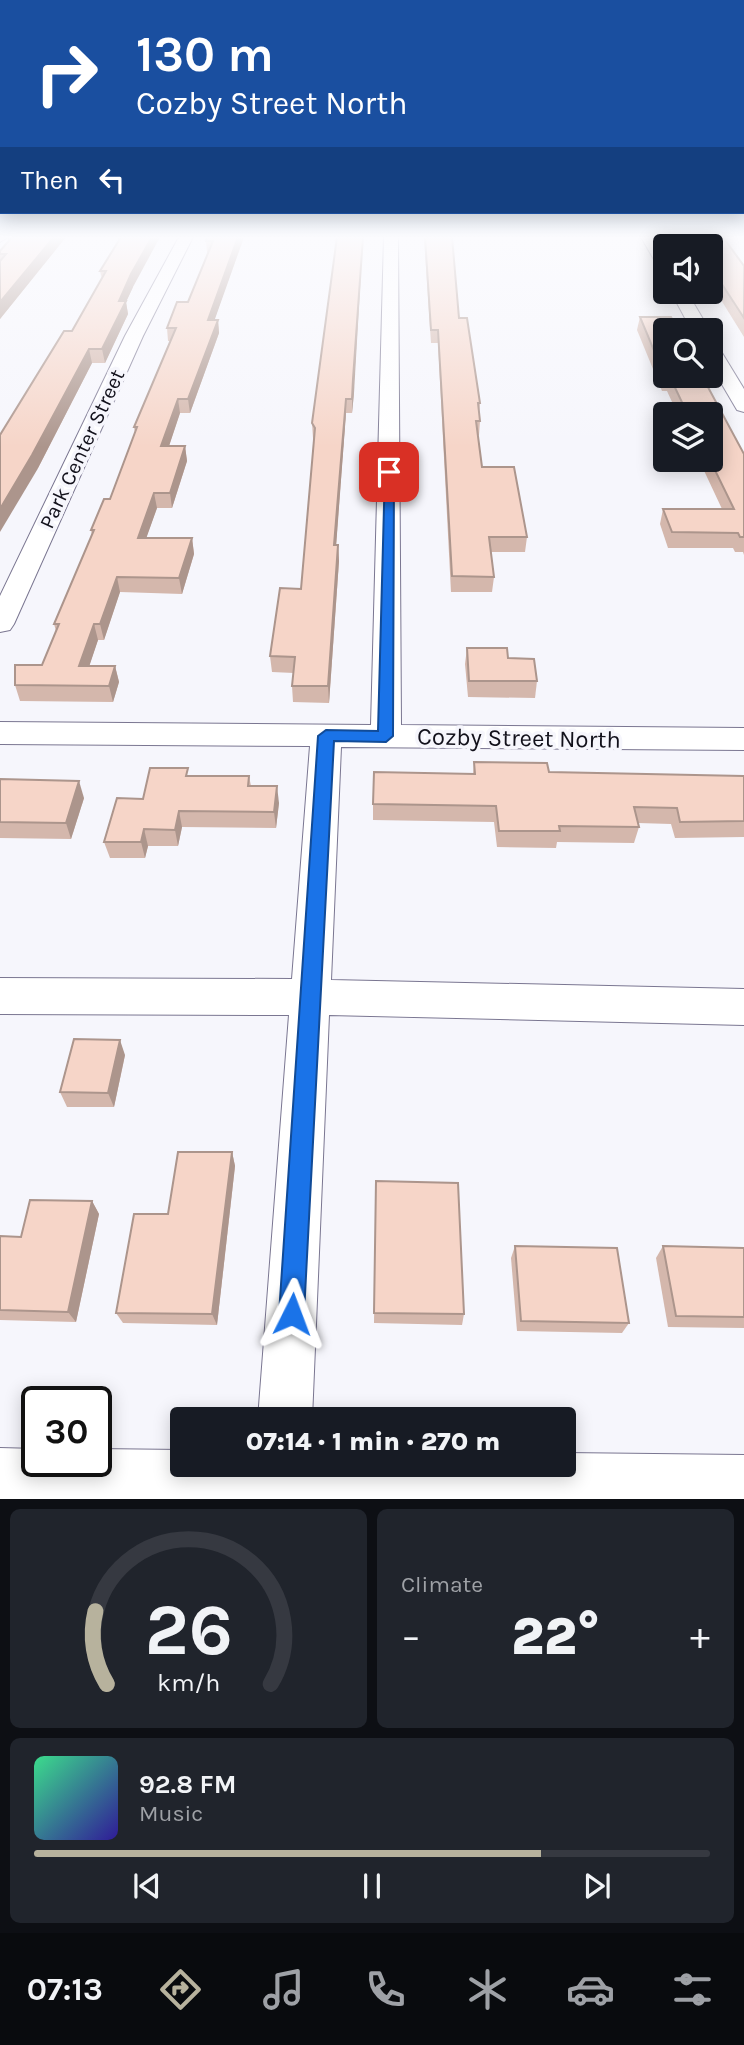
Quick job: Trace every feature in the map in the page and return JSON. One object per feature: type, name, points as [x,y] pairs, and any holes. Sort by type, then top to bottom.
[{"type":"street","name":"Park Center Street","points":[[0,624],[149,307]]},
{"type":"street","points":[[386,736],[390,307]]},
{"type":"street","points":[[723,370],[744,406]]},
{"type":"street","name":"Cozby Street North","points":[[0,733],[744,739]]},
{"type":"street","points":[[286,1407],[326,736]]},
{"type":"street","points":[[0,996],[311,997],[744,1007]]},
{"type":"street","points":[[3,1484],[170,1477]]},
{"type":"street","points":[[492,1477],[744,1483]]},
{"type":"building","points":[[86,307],[123,307],[102,349],[89,349],[0,509],[0,435],[64,331],[72,331]]},
{"type":"building","points":[[175,307],[213,307],[208,320],[218,320],[188,399],[178,399],[161,446],[185,446],[170,493],[154,493],[138,538],[192,538],[179,578],[117,577],[100,624],[94,624],[79,666],[115,666],[109,686],[15,685],[15,665],[42,665],[59,624],[54,624],[94,530],[91,530],[104,499],[110,499],[137,427],[134,427],[176,328],[167,328]]},
{"type":"building","points":[[328,307],[358,307],[352,399],[346,399],[334,545],[338,545],[328,686],[292,686],[295,657],[270,656],[280,588],[301,589],[315,428],[312,423]]},
{"type":"building","points":[[430,307],[458,307],[459,318],[467,318],[480,403],[480,421],[476,421],[482,467],[514,467],[527,537],[489,537],[494,577],[452,576],[438,330],[431,330]]},
{"type":"building","points":[[737,307],[744,307],[744,318]]},
{"type":"building","points":[[640,317],[671,317],[653,318],[653,348]]},
{"type":"building","points":[[675,388],[708,388],[716,402],[682,402]]},
{"type":"building","points":[[723,415],[744,454],[744,537],[740,537],[738,533],[672,532],[663,509],[734,509],[716,472],[723,472]]},
{"type":"building","points":[[467,648],[507,648],[508,658],[534,659],[537,681],[469,681]]},
{"type":"building","points":[[474,762],[547,763],[549,772],[744,776],[744,821],[680,822],[677,808],[634,807],[639,827],[559,826],[560,831],[499,831],[496,806],[373,804],[374,772],[475,774]]},
{"type":"building","points":[[150,768],[188,768],[186,776],[249,776],[248,786],[277,786],[274,812],[179,811],[175,830],[144,829],[141,842],[104,842],[117,798],[143,799]]},
{"type":"building","points":[[0,779],[79,781],[66,823],[0,822]]},
{"type":"building","points":[[74,1039],[120,1040],[108,1093],[60,1092]]},
{"type":"building","points":[[178,1152],[232,1152],[212,1314],[116,1313],[134,1214],[168,1214]]},
{"type":"building","points":[[376,1181],[458,1183],[464,1314],[374,1313]]},
{"type":"building","points":[[30,1200],[92,1201],[68,1312],[0,1310],[0,1236],[21,1237]]},
{"type":"building","points":[[515,1246],[617,1248],[629,1323],[521,1321]]},
{"type":"building","points":[[663,1246],[744,1248],[744,1317],[676,1316]]},
{"type":"route","points":[[292,1314],[326,736],[386,736],[389,472]]}]
